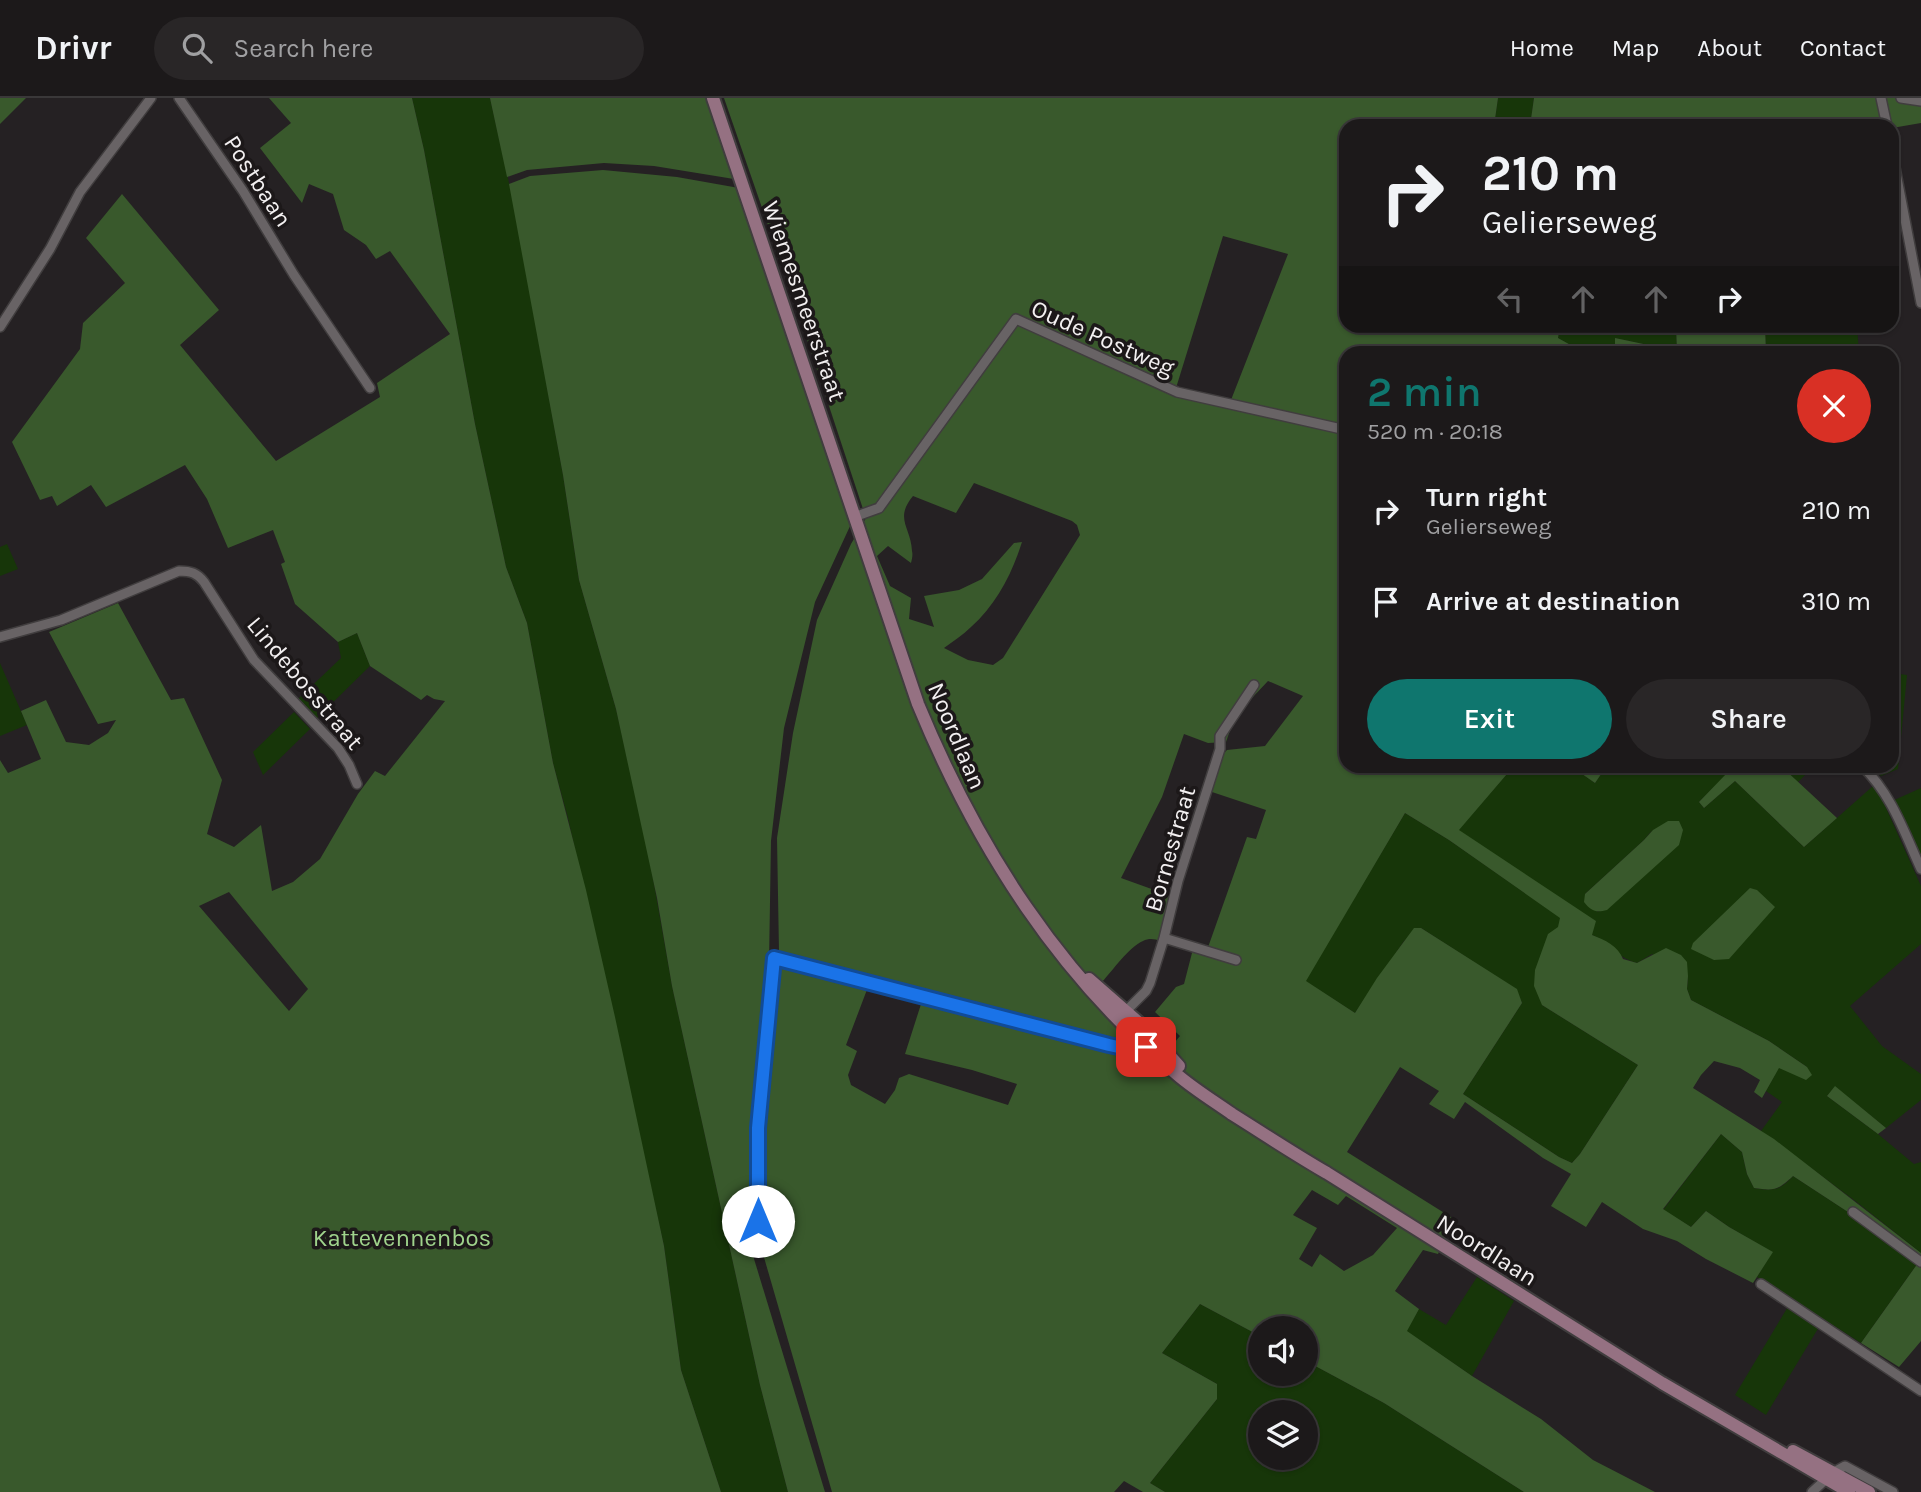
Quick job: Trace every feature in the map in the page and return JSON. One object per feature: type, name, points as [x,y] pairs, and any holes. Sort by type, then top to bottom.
[{"type":"main road","name":"Wiemesmeerstraat","points":[[713,98],[854,517]]},
{"type":"main road","name":"Noordlaan","points":[[854,517],[918,704],[951,779],[997,863],[1027,909],[1061,953],[1098,988],[1146,1047],[1203,1095],[1279,1145],[1655,1379],[1830,1476],[1869,1492]]},
{"type":"main road","name":"Noordlaan","points":[[1122,1015],[1232,1113]]},
{"type":"main road","name":"Noordlaan","points":[[1830,1476],[1849,1492]]},
{"type":"street","points":[[0,327],[50,249],[80,192],[151,98]]},
{"type":"street","name":"Postbaan","points":[[179,98],[243,191],[294,275],[370,388]]},
{"type":"street","points":[[1881,98],[1886,119]]},
{"type":"street","points":[[1901,98],[1921,101]]},
{"type":"street","points":[[1899,188],[1921,303]]},
{"type":"street","name":"Oude Postweg","points":[[854,517],[879,508],[1016,319],[1177,392],[1339,428]]},
{"type":"street","name":"Lindebosstraat","points":[[0,637],[61,620],[179,571],[190,571],[199,575],[254,660],[338,748],[357,784]]},
{"type":"street","name":"Bornestraat","points":[[1122,1015],[1146,991],[1150,983],[1178,881],[1220,749],[1220,736],[1254,685]]},
{"type":"street","points":[[1869,773],[1884,791],[1921,869]]},
{"type":"street","points":[[1164,938],[1236,960]]},
{"type":"street","points":[[757,1247],[758,1128],[774,958],[1109,1045],[1137,1051],[1146,1047]]},
{"type":"street","points":[[1853,1212],[1921,1262]]},
{"type":"street","points":[[1761,1284],[1921,1391]]},
{"type":"street","name":"Noordlaan","points":[[1830,1476],[1845,1466],[1893,1492]]},
{"type":"street","points":[[1812,1492],[1830,1476]]},
{"type":"green space","points":[[0,98],[26,98],[0,124]]},
{"type":"green space","name":"Kattevennenbos","points":[[269,98],[412,98],[475,424],[506,567],[527,623],[553,763],[586,890],[664,1246],[681,1370],[721,1492],[0,1492],[0,760],[8,773],[41,759],[21,711],[46,700],[66,742],[89,745],[108,733],[116,720],[98,724],[49,632],[118,603],[171,700],[184,698],[222,780],[207,834],[234,847],[261,825],[272,891],[293,882],[320,859],[358,794],[375,771],[385,776],[445,701],[427,695],[421,700],[370,666],[357,633],[338,642],[295,604],[281,564],[285,562],[273,530],[228,548],[207,499],[185,465],[106,507],[91,485],[57,506],[52,496],[40,500],[12,442],[80,349],[83,323],[125,283],[86,238],[122,194],[219,310],[180,345],[276,461],[380,397],[377,383],[450,334],[390,251],[376,259],[366,245],[344,230],[333,194],[309,184],[302,203],[260,148],[291,123]],"holes":[[[229,892],[308,989],[289,1011],[199,906]]]},
{"type":"green space","points":[[412,98],[490,98],[514,205],[563,475],[579,580],[616,709],[648,850],[672,986],[760,1385],[788,1492],[721,1492],[681,1370],[664,1246],[568,818],[553,763],[527,623],[506,567],[475,424]]},
{"type":"green space","points":[[490,98],[707,98],[734,179],[654,166],[604,163],[527,170],[507,177]]},
{"type":"green space","points":[[724,98],[1498,98],[1495,119],[1339,119],[1339,333],[1559,333],[1558,338],[1572,346],[1339,346],[1339,773],[1508,773],[1459,830],[1596,921],[1592,935],[1614,947],[1623,959],[1637,963],[1666,948],[1681,955],[1687,962],[1687,989],[1691,1000],[1769,1041],[1807,1067],[1812,1075],[1806,1080],[1779,1068],[1762,1098],[1754,1092],[1760,1080],[1740,1068],[1714,1061],[1693,1088],[1774,1139],[1921,1253],[1921,1341],[1899,1367],[1861,1343],[1918,1263],[1793,1176],[1776,1188],[1754,1188],[1747,1174],[1742,1152],[1721,1134],[1663,1209],[1691,1227],[1706,1211],[1773,1252],[1753,1283],[1677,1241],[1643,1229],[1602,1202],[1586,1227],[1551,1206],[1571,1174],[1543,1158],[1465,1102],[1454,1119],[1429,1104],[1439,1091],[1400,1067],[1347,1152],[1454,1219],[1438,1254],[1423,1250],[1395,1291],[1419,1309],[1407,1331],[1541,1419],[1593,1460],[1655,1492],[1524,1492],[1384,1403],[1318,1367],[1318,1316],[1248,1316],[1248,1330],[1200,1304],[1162,1353],[1217,1384],[1217,1399],[1150,1483],[1165,1492],[1143,1492],[1124,1481],[1114,1492],[832,1492],[761,1247],[762,1126],[779,952],[777,838],[793,733],[817,620],[851,544],[866,518]],"holes":[[[1223,236],[1288,254],[1231,400],[1176,388]],[[974,483],[1072,521],[1077,525],[1080,535],[1003,658],[993,665],[968,660],[944,648],[968,630],[988,609],[1008,577],[1022,542],[1014,543],[982,579],[959,590],[924,596],[934,627],[909,619],[911,598],[890,586],[877,556],[888,546],[911,563],[911,543],[904,517],[907,504],[913,496],[956,513]],[[1268,681],[1303,696],[1265,746],[1227,750],[1216,762],[1209,791],[1266,810],[1256,839],[1247,837],[1206,953],[1193,949],[1184,984],[1176,987],[1155,1012],[1180,1036],[1169,1049],[1102,982],[1138,944],[1150,939],[1160,941],[1171,896],[1121,878],[1162,797],[1184,734],[1208,743],[1226,742],[1235,716]],[[1405,813],[1449,840],[1560,918],[1558,927],[1548,934],[1535,970],[1534,986],[1542,1005],[1638,1065],[1572,1163],[1463,1094],[1522,1003],[1517,989],[1421,928],[1414,928],[1355,1013],[1306,981]],[[868,987],[922,1001],[905,1054],[1017,1084],[1008,1105],[909,1074],[899,1078],[895,1090],[885,1104],[851,1085],[848,1075],[857,1051],[846,1045]],[[1312,1190],[1338,1205],[1346,1196],[1397,1228],[1373,1255],[1344,1271],[1320,1254],[1312,1267],[1299,1259],[1317,1228],[1293,1215]]]},
{"type":"green space","points":[[1498,98],[1534,98],[1531,119],[1495,119]]},
{"type":"green space","points":[[1534,98],[1921,98],[1921,123],[1899,127],[1899,119],[1531,119]]},
{"type":"green space","points":[[603,170],[677,177],[739,188],[851,524],[815,602],[784,728],[771,841],[769,963],[756,1128],[751,1249],[825,1492],[788,1492],[760,1385],[672,986],[657,898],[616,709],[579,580],[563,475],[509,184],[530,176]]},
{"type":"green space","points":[[1559,333],[1676,333],[1677,346],[1653,346],[1615,338],[1615,346],[1572,346],[1558,338]]},
{"type":"green space","points":[[1676,333],[1765,333],[1766,346],[1677,346]]},
{"type":"green space","points":[[1765,333],[1858,333],[1858,346],[1766,346]]},
{"type":"green space","points":[[1615,338],[1653,346],[1615,346]]},
{"type":"green space","points":[[7,544],[18,569],[0,576],[0,547]]},
{"type":"green space","points":[[357,633],[370,666],[317,718],[298,699],[341,658],[338,642]]},
{"type":"green space","points":[[0,663],[27,725],[0,736]]},
{"type":"green space","points":[[1899,674],[1907,675],[1899,759]]},
{"type":"green space","points":[[294,712],[310,729],[263,775],[253,752]]},
{"type":"green space","points":[[1508,773],[1581,773],[1595,783],[1602,773],[1728,773],[1699,802],[1704,808],[1735,781],[1804,847],[1873,786],[1882,799],[1921,886],[1921,944],[1850,1006],[1882,1046],[1921,1074],[1921,1100],[1886,1128],[1835,1087],[1827,1096],[1914,1164],[1921,1162],[1921,1253],[1761,1131],[1782,1102],[1766,1091],[1779,1067],[1807,1067],[1769,1041],[1691,1000],[1687,989],[1688,976],[1652,954],[1637,963],[1623,957],[1458,830]],"holes":[[[1653,829],[1598,912],[1585,894],[1644,840]]]},
{"type":"green space","points":[[1581,773],[1602,773],[1595,783]]},
{"type":"green space","points":[[1727,773],[1788,773],[1837,818],[1804,847],[1735,781],[1704,808],[1699,802]]},
{"type":"green space","points":[[1788,773],[1807,773],[1798,782]]},
{"type":"green space","points":[[1921,788],[1921,863],[1892,801]]},
{"type":"green space","points":[[1405,813],[1449,840],[1561,918],[1542,1005],[1638,1065],[1572,1163],[1463,1094],[1522,1003],[1516,989],[1421,928],[1404,941],[1355,1013],[1305,981]]},
{"type":"green space","points":[[1668,821],[1679,821],[1683,830],[1679,845],[1607,910],[1594,911],[1589,907],[1584,902],[1585,894],[1653,830]]},
{"type":"green space","points":[[1750,888],[1757,890],[1775,907],[1729,959],[1714,960],[1691,949],[1693,943]]},
{"type":"green space","points":[[1835,1086],[1886,1128],[1878,1134],[1827,1096]]},
{"type":"green space","points":[[1721,1134],[1742,1152],[1747,1174],[1754,1188],[1776,1189],[1793,1176],[1918,1263],[1861,1343],[1757,1277],[1772,1252],[1706,1211],[1691,1227],[1663,1210]]},
{"type":"green space","points":[[1477,1277],[1514,1301],[1472,1376],[1406,1331],[1419,1309],[1446,1325]]},
{"type":"green space","points":[[1200,1304],[1248,1330],[1248,1386],[1318,1386],[1318,1367],[1384,1403],[1524,1492],[1165,1492],[1150,1483],[1217,1399],[1217,1384],[1162,1353]]},
{"type":"green space","points":[[1789,1305],[1819,1327],[1766,1415],[1735,1395]]},
{"type":"route","points":[[758,1221],[758,1128],[774,958],[1109,1045],[1137,1051],[1146,1047]]}]
